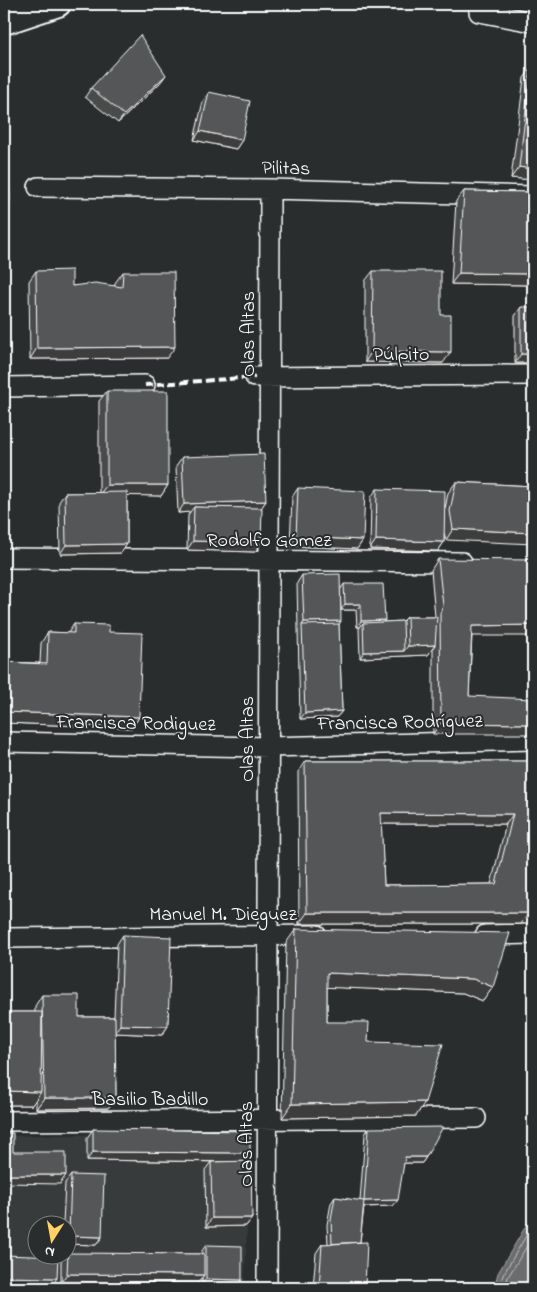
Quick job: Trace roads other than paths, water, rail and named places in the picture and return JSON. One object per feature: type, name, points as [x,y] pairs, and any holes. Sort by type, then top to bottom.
[{"type":"main road","points":[[4,22],[58,4]]},
{"type":"street","points":[[479,12],[533,22]]},
{"type":"street","name":"Pilitas","points":[[38,187],[270,189],[533,196]]},
{"type":"street","name":"Olas Altas","points":[[267,1288],[269,562],[262,376],[270,189]]},
{"type":"street","name":"Púlpito","points":[[262,376],[533,375]]},
{"type":"street","points":[[4,387],[145,384]]},
{"type":"street","name":"Rodolfo Gómez","points":[[4,558],[269,562],[484,562]]},
{"type":"street","name":"Francisca Rodríguez","points":[[268,747],[533,740]]},
{"type":"street","name":"Francisca Rodiguez","points":[[4,742],[268,747]]},
{"type":"street","points":[[464,935],[533,934]]},
{"type":"street","name":"Manuel M. Dieguez","points":[[4,938],[337,935]]},
{"type":"street","name":"Basilio Badillo","points":[[4,1121],[476,1118]]},
{"type":"water","points":[[533,1214],[533,1288],[494,1288],[498,1273]]},
{"type":"railway","points":[[145,385],[255,377]]}]
